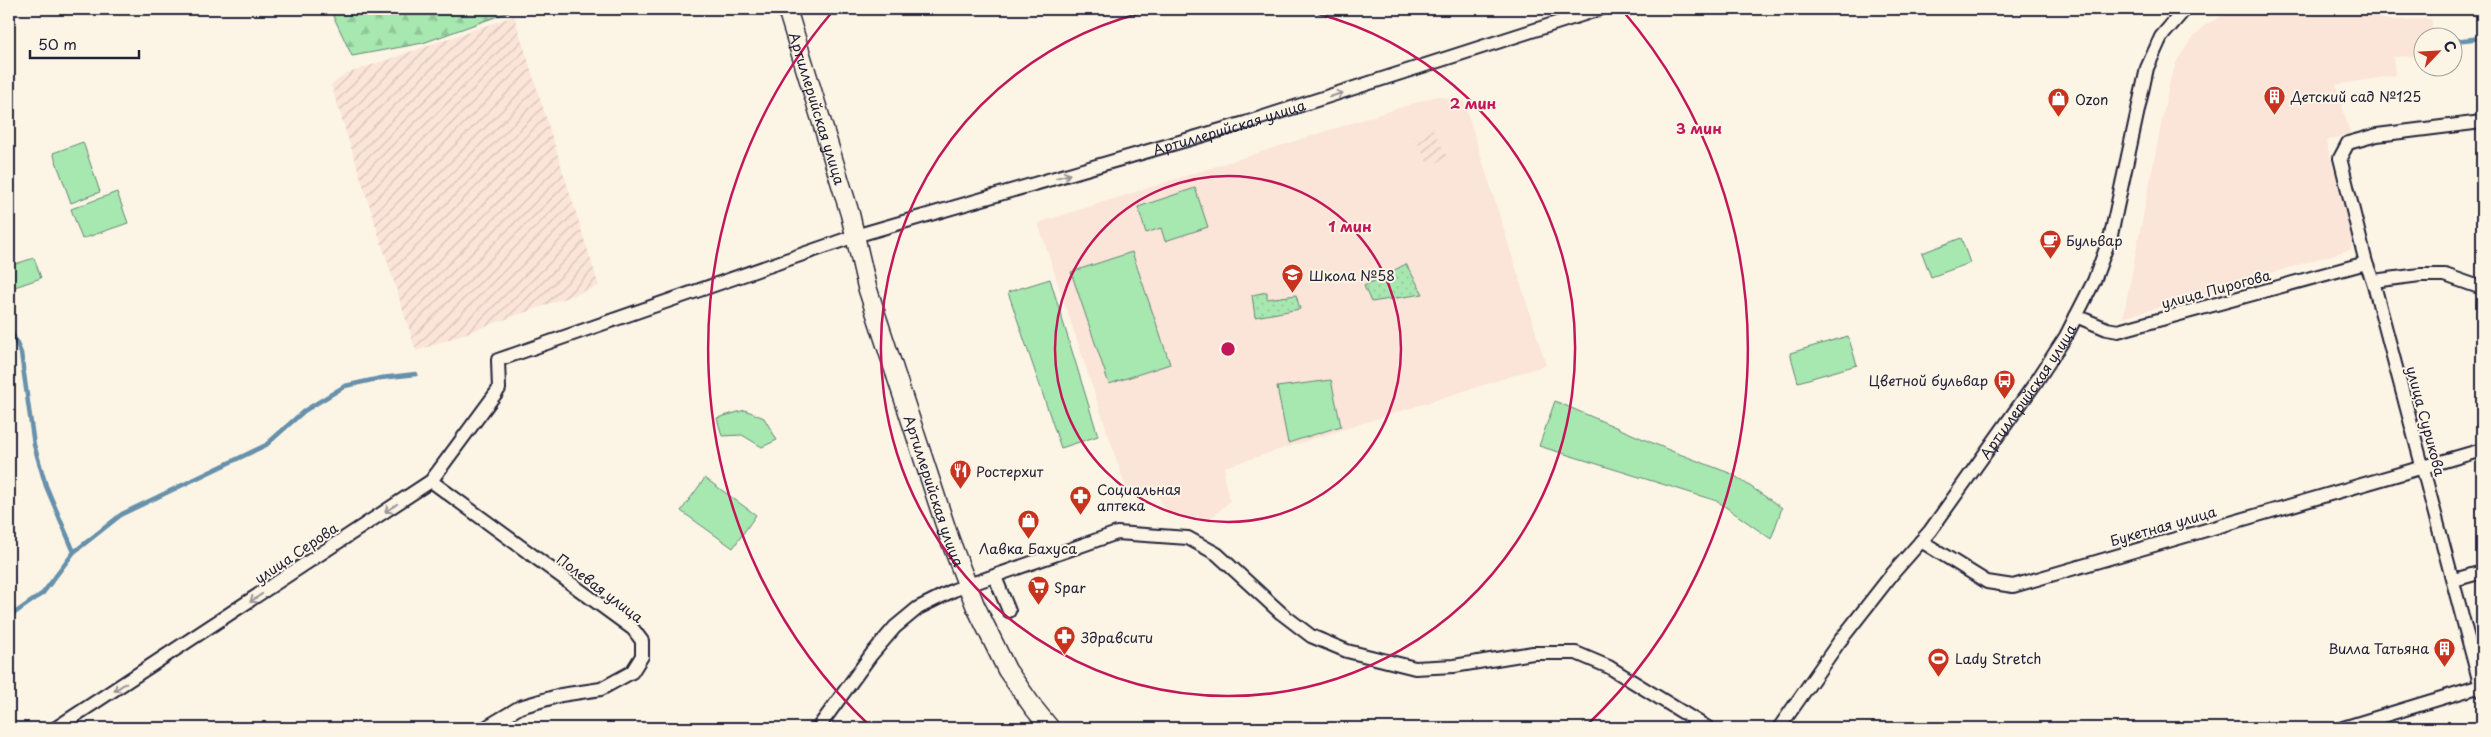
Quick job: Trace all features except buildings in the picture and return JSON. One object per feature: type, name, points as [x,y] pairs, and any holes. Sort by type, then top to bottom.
[{"type":"main road","name":"Артиллерийская улица","points":[[787,9],[855,236],[867,288],[967,586],[987,631],[1008,670],[1050,728]]},
{"type":"street","name":"Артиллерийская улица","points":[[498,360],[855,236],[1245,123],[1468,53],[1600,9]]},
{"type":"street","name":"Артиллерийская улица","points":[[1779,728],[1839,642],[1921,541],[2036,382],[2066,336],[2094,282],[2111,236],[2147,68],[2161,38],[2184,9]]},
{"type":"street","name":"улица Сурикова","points":[[2482,122],[2376,135],[2348,143],[2340,158],[2366,264],[2373,282],[2482,688]]},
{"type":"street","name":"улица Пирогова","points":[[2076,316],[2107,329],[2118,331],[2366,264]]},
{"type":"street","points":[[2373,282],[2420,275],[2445,275],[2482,288]]},
{"type":"street","name":"улица Серова","points":[[56,728],[200,636],[432,481],[499,389],[498,360]]},
{"type":"street","name":"Букетная улица","points":[[1921,541],[1986,582],[2013,586],[2482,450]]},
{"type":"street","name":"Полевая улица","points":[[432,481],[633,629],[642,641],[642,656],[632,672],[617,681],[601,688],[561,695],[520,707],[485,728]]},
{"type":"street","points":[[818,728],[871,655],[895,627],[918,608],[935,598],[1117,533],[1188,538],[1217,554],[1281,613],[1311,636],[1347,651],[1414,668],[1454,666],[1533,654],[1576,653],[1609,667],[1708,728]]},
{"type":"street","points":[[2454,580],[2482,572]]},
{"type":"street","points":[[995,577],[1009,611]]},
{"type":"street","points":[[2343,728],[2482,688]]},
{"type":"shaded area","points":[[2236,9],[2349,9],[2388,20],[2431,19],[2432,28],[2414,28],[2414,56],[2393,57],[2395,75],[2336,85],[2350,133],[2326,141],[2352,239],[2351,249],[2123,318],[2170,80],[2178,59],[2190,41],[2205,25]]},
{"type":"shaded area","points":[[514,16],[599,286],[416,351],[331,85],[346,74]]},
{"type":"shaded area","name":"Школа №58","points":[[1437,96],[1464,102],[1546,365],[1225,467],[1224,479],[1230,501],[1208,521],[1165,512],[1156,489],[1129,497],[1038,223]]},
{"type":"shaded area","points":[[1432,127],[1447,157],[1429,166],[1414,136]]},
{"type":"green space","points":[[330,9],[508,9],[509,12],[423,43],[352,56]]},
{"type":"green space","points":[[83,142],[100,192],[71,203],[53,153]]},
{"type":"green space","points":[[1195,188],[1208,227],[1165,241],[1161,228],[1146,233],[1138,207]]},
{"type":"green space","points":[[117,192],[128,223],[82,239],[71,209]]},
{"type":"green space","points":[[1961,238],[1970,263],[1931,277],[1922,253]]},
{"type":"green space","points":[[1132,252],[1170,364],[1109,384],[1071,272]]},
{"type":"green space","points":[[34,258],[41,278],[9,289],[9,266]]},
{"type":"green space","points":[[1406,264],[1423,294],[1371,302],[1364,286]]},
{"type":"green space","points":[[1050,279],[1098,436],[1061,448],[1008,292]]},
{"type":"green space","points":[[1267,292],[1267,299],[1296,295],[1300,309],[1255,317],[1252,295]]},
{"type":"green space","points":[[1848,336],[1857,365],[1798,382],[1790,353]]},
{"type":"green space","points":[[1331,380],[1341,426],[1288,443],[1277,387]]},
{"type":"green space","points":[[1555,401],[1669,450],[1732,474],[1782,508],[1771,539],[1717,501],[1539,446]]},
{"type":"green space","points":[[745,410],[764,418],[777,440],[762,447],[742,435],[722,436],[717,418]]},
{"type":"green space","points":[[705,478],[756,515],[733,548],[681,511]]},
{"type":"waterway","points":[[2464,40],[2482,38]]},
{"type":"waterway","points":[[9,326],[21,353],[34,445],[46,486],[74,552]]},
{"type":"waterway","points":[[9,617],[43,593],[74,552],[122,514],[266,445],[304,411],[345,386],[381,378],[416,374]]},
{"type":"place","name":"Детский сад №125","points":[[2275,115]]},
{"type":"place","name":"Ozon","points":[[2059,118]]},
{"type":"place","name":"Бульвар","points":[[2050,259]]},
{"type":"place","name":"Школа №58","points":[[1293,294]]},
{"type":"place","name":"Цветной бульвар","points":[[2004,399]]},
{"type":"place","name":"Ростерхит","points":[[960,490]]},
{"type":"place","name":"Социальная аптека","points":[[1081,516]]},
{"type":"place","name":"Лавка Бахуса","points":[[1028,539]]},
{"type":"place","name":"Spar","points":[[1038,606]]},
{"type":"place","name":"Здравсити","points":[[1065,656]]},
{"type":"place","name":"Вилла Татьяна","points":[[2445,667]]},
{"type":"place","name":"Lady Stretch","points":[[1939,677]]}]
